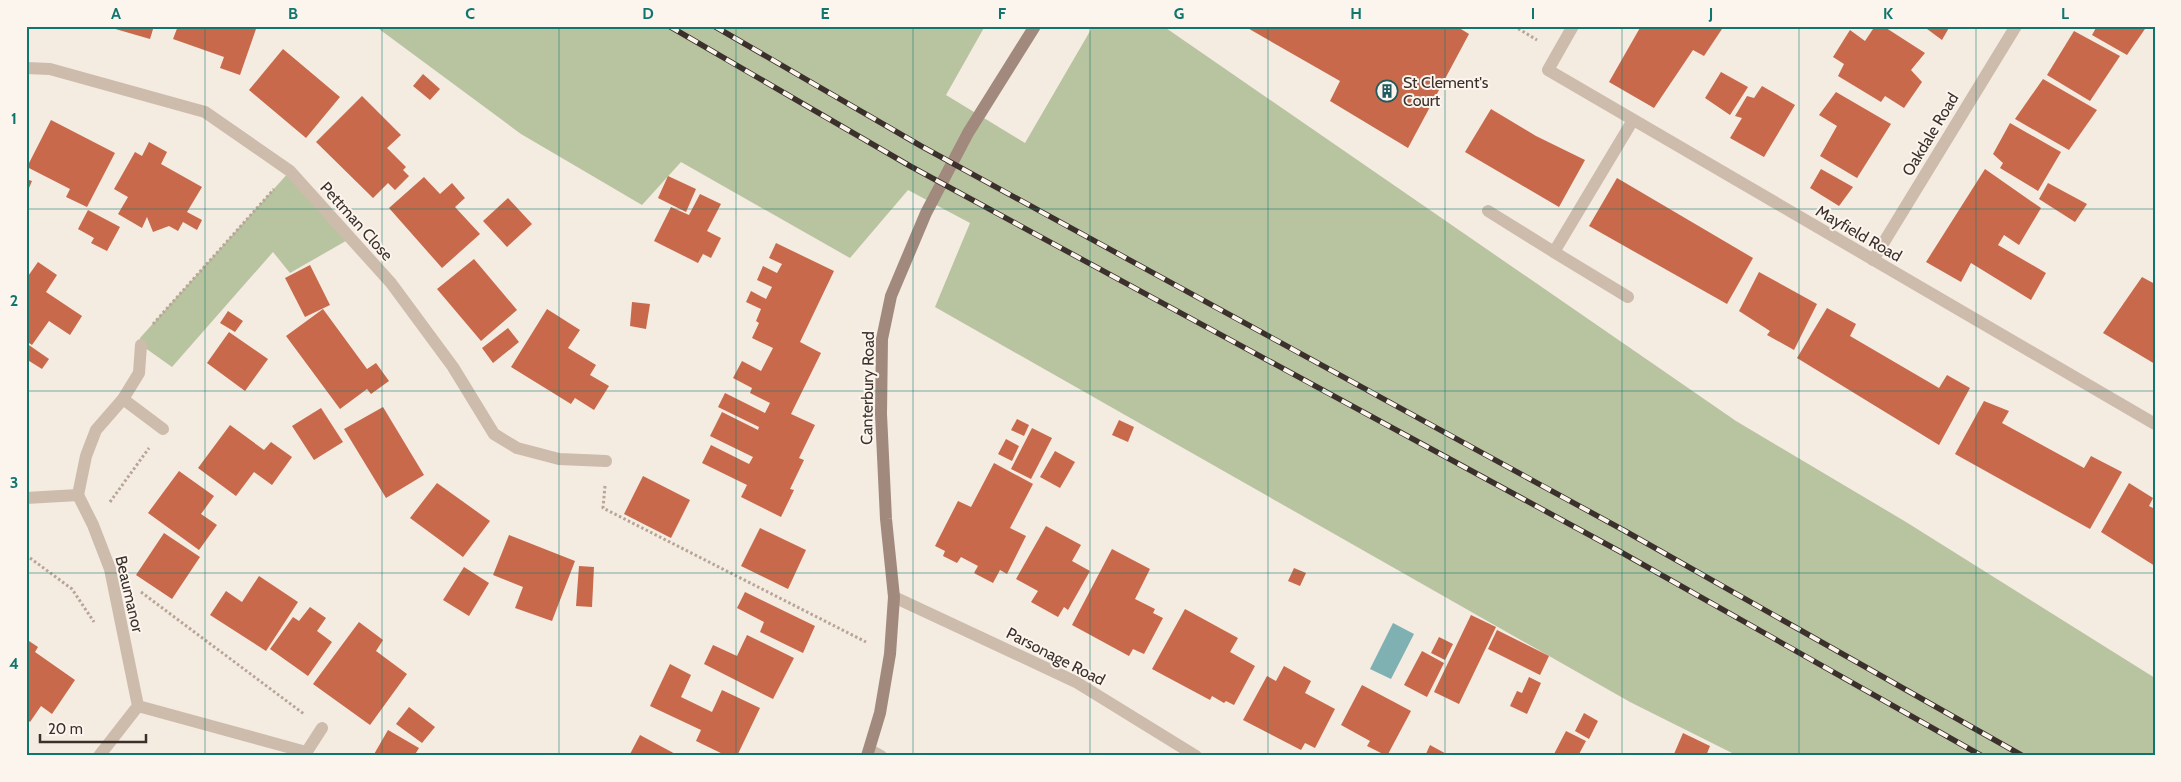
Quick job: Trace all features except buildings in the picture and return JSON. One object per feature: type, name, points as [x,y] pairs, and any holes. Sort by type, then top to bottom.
[{"type":"main road","name":"Canterbury Road","points":[[873,754],[890,654],[894,597],[886,519],[881,414],[882,339],[891,296],[926,213],[968,133],[1035,26]]},
{"type":"street","name":"Mayfield Road","points":[[1573,26],[1548,70],[2155,424]]},
{"type":"street","name":"Oakdale Road","points":[[1873,260],[2016,26]]},
{"type":"street","name":"Pettman Close","points":[[26,68],[50,69],[205,112],[290,171],[390,283],[452,367],[494,434],[517,448],[559,460],[606,461]]},
{"type":"street","points":[[1554,252],[1632,120]]},
{"type":"street","points":[[1488,211],[1628,298]]},
{"type":"street","points":[[26,498],[78,495],[86,456],[96,430],[123,399],[139,373],[141,345]]},
{"type":"street","points":[[123,399],[163,429]]},
{"type":"street","name":"Beaumanor","points":[[78,495],[93,525],[110,570],[138,706]]},
{"type":"street","name":"Parsonage Road","points":[[894,597],[1076,682],[1196,756]]},
{"type":"street","points":[[99,756],[138,706],[305,754],[322,728]]},
{"type":"path","points":[[141,345],[140,338],[290,171]]},
{"type":"path","points":[[93,525],[163,429]]},
{"type":"path","points":[[606,461],[603,508],[890,654]]},
{"type":"path","points":[[26,555],[72,589],[96,626]]},
{"type":"path","points":[[110,570],[322,728]]},
{"type":"green space","points":[[375,26],[985,26],[946,95],[1025,143],[1093,26],[1163,26],[1736,421],[1906,522],[2155,678],[2155,756],[1738,756],[1630,702],[935,307],[970,223],[908,190],[850,258],[681,162],[642,205],[521,134]]},
{"type":"green space","points":[[290,171],[351,238],[290,273],[273,252],[172,367],[141,345],[140,338]]},
{"type":"water","points":[[1393,623],[1414,634],[1391,679],[1370,669]]},
{"type":"railway","points":[[669,26],[910,166],[1619,551],[1982,756]]},
{"type":"railway","points":[[714,26],[921,146],[1625,531],[2023,756]]},
{"type":"place","name":"St Clement's Court","points":[[1387,91]]}]
